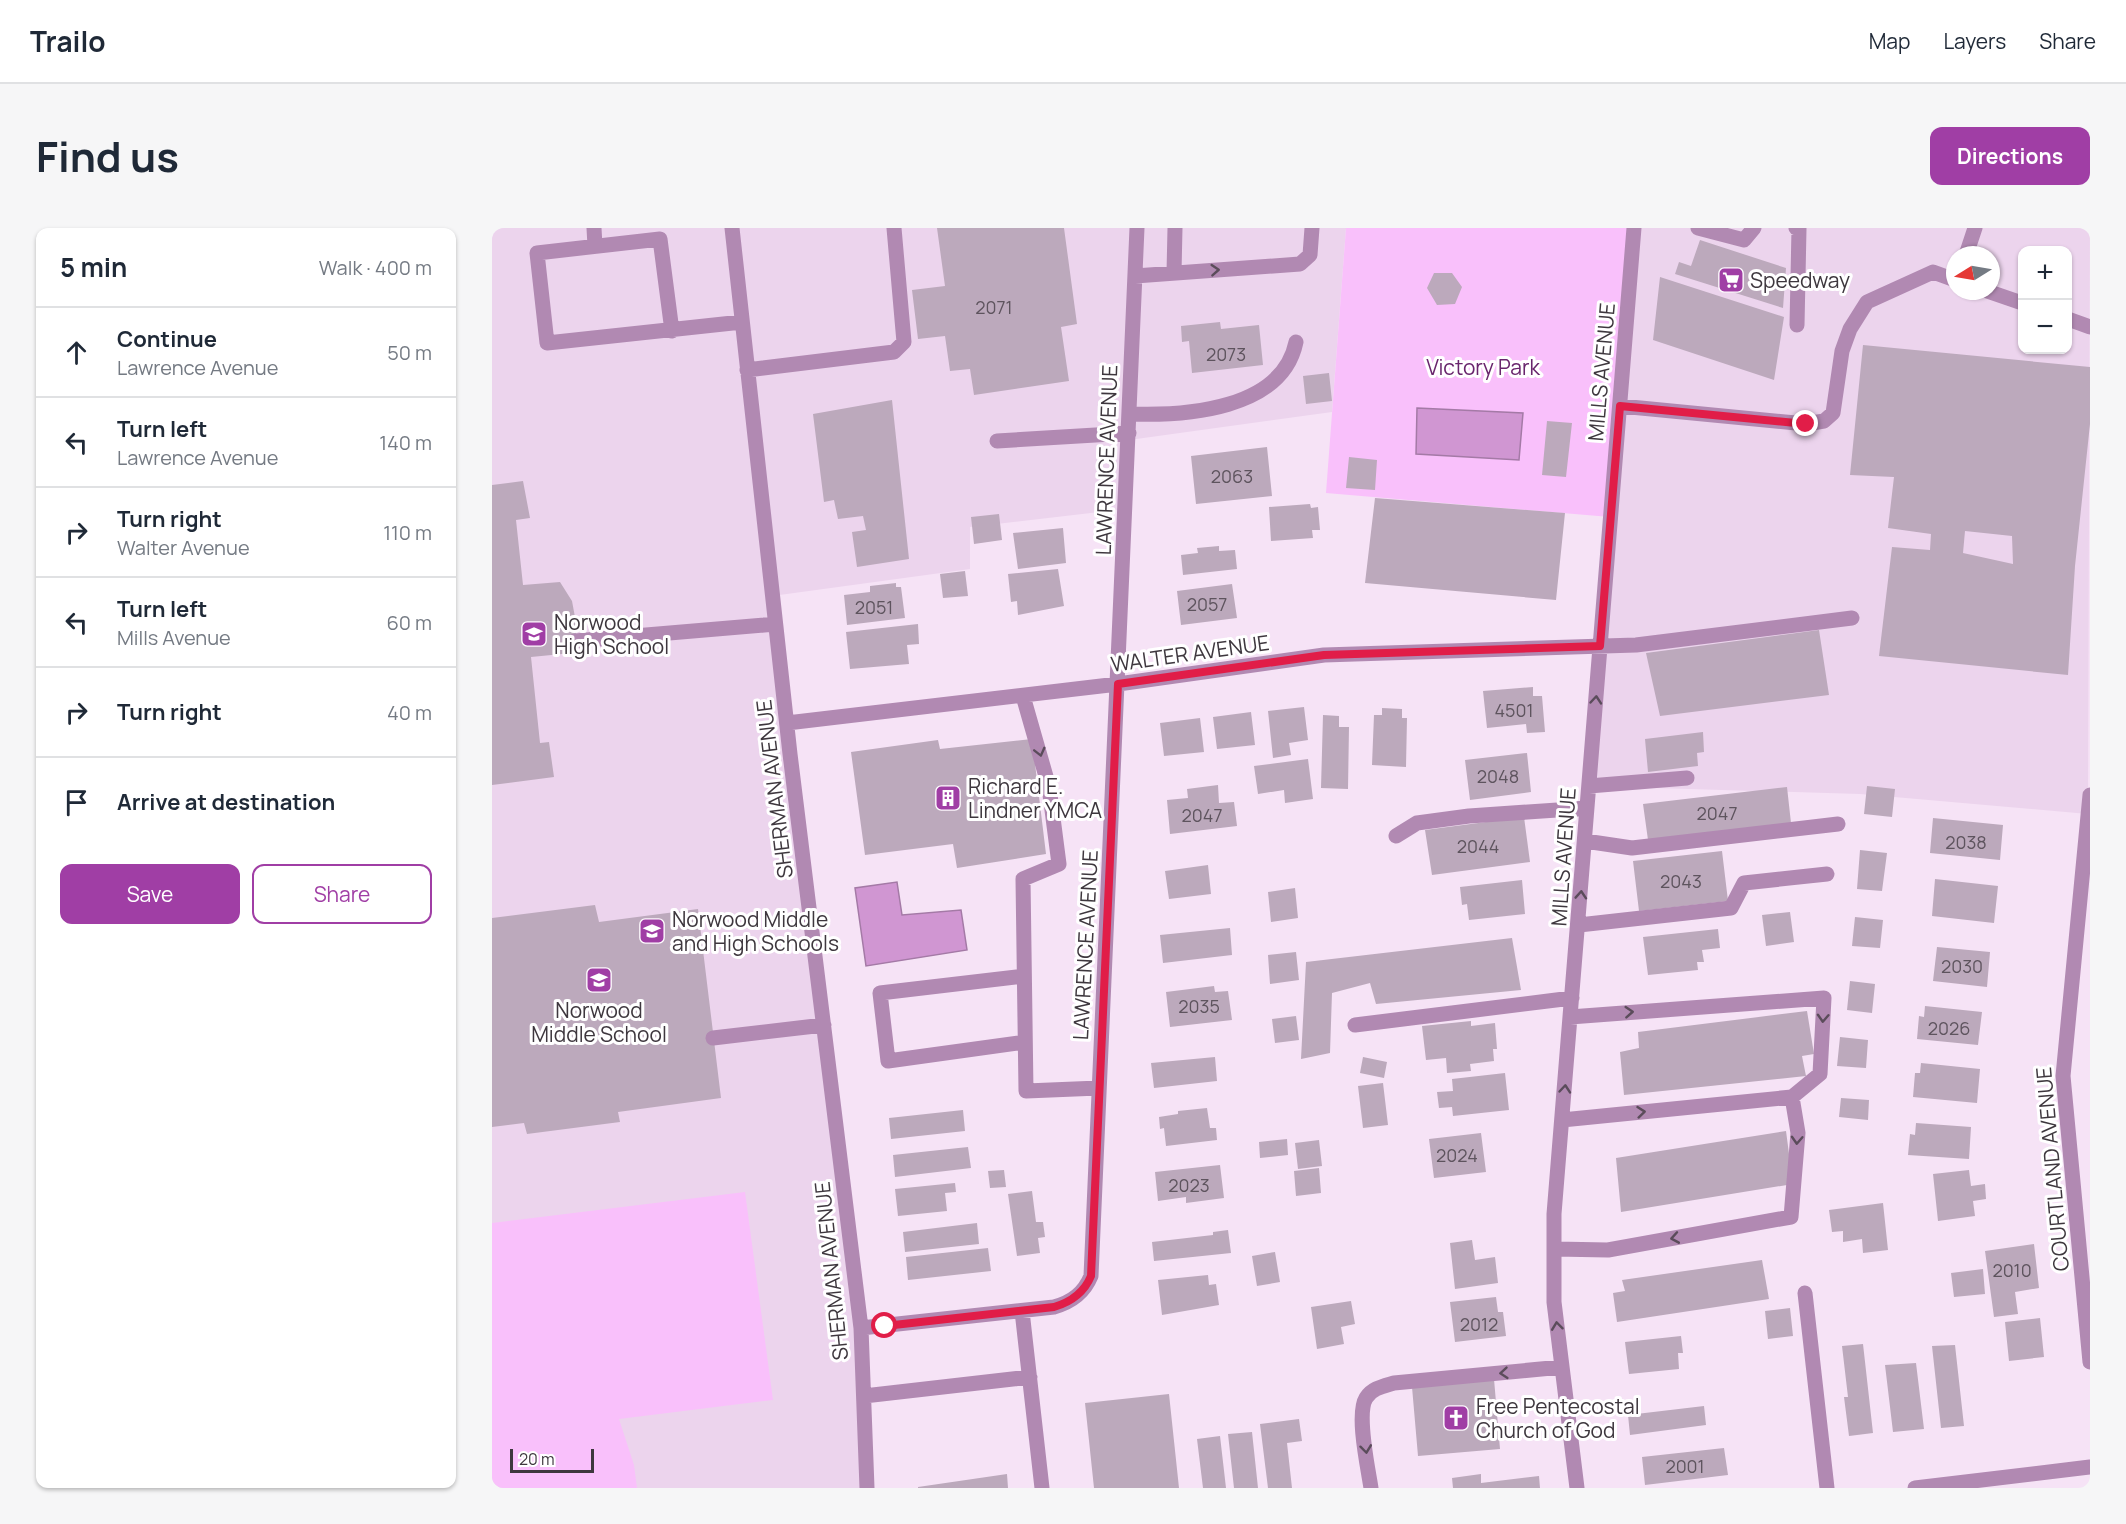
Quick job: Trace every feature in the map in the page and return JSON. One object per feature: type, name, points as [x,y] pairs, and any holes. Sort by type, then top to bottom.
[{"type":"street","points":[[594,228],[595,246]]},
{"type":"street","name":"SHERMAN AVENUE","points":[[732,228],[787,723],[861,1328],[867,1488]]},
{"type":"street","points":[[747,370],[894,352],[904,342],[894,228]]},
{"type":"street","name":"LAWRENCE AVENUE","points":[[861,1328],[1022,1311],[1064,1304],[1081,1293],[1091,1276],[1137,228]]},
{"type":"street","points":[[1174,273],[1175,228]]},
{"type":"street","points":[[1135,276],[1300,264],[1310,255],[1312,228]]},
{"type":"street","name":"MILLS AVENUE","points":[[1577,1488],[1554,1302],[1554,1214],[1634,228]]},
{"type":"street","points":[[1698,228],[1744,240],[1754,228]]},
{"type":"street","points":[[1796,228],[1799,229],[1797,325]]},
{"type":"street","points":[[1969,246],[1975,228]]},
{"type":"street","points":[[672,331],[660,239],[537,253],[547,344],[672,331],[742,322]]},
{"type":"street","points":[[1620,406],[1806,424],[1824,421],[1833,413],[1842,351],[1850,329],[1868,302],[1933,272],[1946,277]]},
{"type":"street","points":[[2000,295],[2018,302]]},
{"type":"street","points":[[2072,321],[2090,327]]},
{"type":"street","points":[[1130,414],[1181,415],[1236,403],[1272,383],[1293,356],[1296,342]]},
{"type":"street","points":[[998,441],[1129,434]]},
{"type":"street","name":"WALTER AVENUE","points":[[787,723],[1118,684],[1324,655],[1636,645],[1852,618]]},
{"type":"street","points":[[575,641],[776,624]]},
{"type":"street","points":[[1023,696],[1049,787],[1059,864],[1023,879],[1026,1091],[1099,1088]]},
{"type":"street","points":[[1589,786],[1687,778]]},
{"type":"street","name":"COURTLAND AVENUE","points":[[2090,795],[2063,1076],[2090,1362]]},
{"type":"street","points":[[1396,836],[1417,823],[1469,816],[1587,808]]},
{"type":"street","points":[[1585,841],[1632,848],[1838,824]]},
{"type":"street","points":[[1579,925],[1731,908],[1744,883],[1827,874]]},
{"type":"street","points":[[1024,976],[880,993],[888,1061],[1025,1042]]},
{"type":"street","points":[[1355,1025],[1572,998]]},
{"type":"street","points":[[1562,1120],[1792,1097],[1820,1074],[1824,998],[1570,1017]]},
{"type":"street","points":[[713,1038],[824,1024]]},
{"type":"street","points":[[1555,1249],[1608,1250],[1791,1217],[1798,1133],[1792,1097]]},
{"type":"street","points":[[1805,1293],[1827,1488]]},
{"type":"street","points":[[1022,1311],[1042,1488]]},
{"type":"street","points":[[1370,1481],[1362,1413],[1365,1399],[1376,1389],[1394,1383],[1562,1367]]},
{"type":"street","points":[[864,1396],[1030,1377]]},
{"type":"street","points":[[1914,1488],[2090,1467]]},
{"type":"shaded area","name":"Norwood Middle and High Schools","points":[[492,228],[1346,228],[1332,412],[1129,440],[1125,509],[970,527],[970,569],[772,596],[861,1328],[867,1488],[492,1488]]},
{"type":"shaded area","points":[[1634,228],[2090,228],[2088,814],[1860,794],[1589,786]]},
{"type":"shaded area","points":[[1417,408],[1523,413],[1519,460],[1416,454]]},
{"type":"shaded area","points":[[897,882],[902,915],[961,910],[967,950],[866,966],[855,888]]},
{"type":"green space","name":"Victory Park","points":[[1346,228],[1634,228],[1610,517],[1326,493]]},
{"type":"green space","points":[[745,1192],[773,1400],[619,1419],[634,1465],[637,1488],[492,1488],[492,1223]]},
{"type":"building","points":[[937,228],[1064,228],[1077,324],[1061,327],[1069,381],[974,395],[970,369],[950,371],[945,336],[918,339],[912,290],[945,286]]},
{"type":"building","points":[[1700,240],[1786,268],[1783,308],[1675,274],[1679,262],[1691,266]]},
{"type":"building","points":[[1434,273],[1452,273],[1462,287],[1455,304],[1437,305],[1427,288]]},
{"type":"building","points":[[1660,277],[1784,317],[1774,380],[1653,340]]},
{"type":"building","points":[[1220,322],[1221,329],[1259,325],[1263,365],[1192,373],[1189,341],[1182,342],[1181,326]]},
{"type":"building","points":[[1863,345],[2090,367],[2090,424],[2075,566],[2068,675],[1879,656],[1892,547],[1930,550],[1931,534],[1888,528],[1894,477],[1850,475]],"holes":[[[1965,531],[2012,536],[2013,564],[1963,553]]]},
{"type":"building","points":[[1329,373],[1332,401],[1306,404],[1303,376]]},
{"type":"building","points":[[892,400],[909,559],[857,567],[852,532],[866,530],[863,516],[838,519],[834,500],[824,502],[813,414]]},
{"type":"building","points":[[1547,421],[1572,423],[1566,477],[1542,475]]},
{"type":"building","points":[[1267,447],[1272,496],[1196,504],[1191,456]]},
{"type":"building","points":[[1349,457],[1377,460],[1375,490],[1346,488]]},
{"type":"building","name":"Norwood High School","points":[[523,481],[530,518],[516,520],[523,585],[560,582],[572,601],[577,628],[572,653],[531,657],[540,743],[549,742],[554,777],[492,785],[492,485]]},
{"type":"building","points":[[1375,498],[1565,513],[1556,600],[1365,583]]},
{"type":"building","points":[[1310,504],[1311,508],[1318,507],[1320,530],[1312,530],[1313,538],[1271,541],[1269,507]]},
{"type":"building","points":[[999,514],[1002,540],[974,544],[971,517]]},
{"type":"building","points":[[1063,528],[1066,563],[1018,569],[1013,533]]},
{"type":"building","points":[[1219,546],[1219,551],[1235,550],[1237,569],[1183,575],[1181,555],[1198,553],[1197,548]]},
{"type":"building","points":[[1058,569],[1064,606],[1018,615],[1017,601],[1011,602],[1008,574]]},
{"type":"building","points":[[965,571],[968,596],[943,598],[940,574]]},
{"type":"building","points":[[896,583],[896,587],[901,587],[905,618],[847,625],[844,595],[870,592],[870,586]]},
{"type":"building","points":[[1232,584],[1237,618],[1181,625],[1177,591]]},
{"type":"building","points":[[918,624],[919,644],[907,645],[909,664],[850,669],[846,632]]},
{"type":"building","points":[[1819,630],[1829,695],[1660,716],[1646,653]]},
{"type":"building","points":[[1533,687],[1533,696],[1542,696],[1545,732],[1527,733],[1526,724],[1487,728],[1483,691]]},
{"type":"building","points":[[1304,707],[1308,740],[1289,743],[1291,755],[1273,758],[1268,711]]},
{"type":"building","points":[[1382,708],[1402,709],[1402,718],[1407,718],[1406,767],[1372,765],[1374,715],[1382,715]]},
{"type":"building","points":[[1251,712],[1255,745],[1217,749],[1213,717]]},
{"type":"building","points":[[1323,715],[1339,716],[1339,727],[1349,727],[1348,789],[1321,788]]},
{"type":"building","points":[[1200,718],[1204,752],[1164,756],[1160,723]]},
{"type":"building","points":[[1703,732],[1704,752],[1697,753],[1698,766],[1648,772],[1645,739]]},
{"type":"building","name":"Richard E. Lindner YMCA","points":[[1032,739],[1046,854],[957,868],[953,844],[865,855],[851,752],[938,740],[940,749]]},
{"type":"building","points":[[1527,753],[1531,792],[1470,800],[1465,760]]},
{"type":"building","points":[[1308,759],[1313,799],[1285,803],[1284,790],[1258,794],[1254,766]]},
{"type":"building","points":[[1218,785],[1219,803],[1234,802],[1237,826],[1170,834],[1167,800],[1188,798],[1187,789]]},
{"type":"building","points":[[1867,786],[1895,789],[1892,817],[1864,814]]},
{"type":"building","points":[[1787,787],[1791,823],[1648,840],[1643,804]]},
{"type":"building","points":[[1524,817],[1530,862],[1432,875],[1425,830]]},
{"type":"building","points":[[1933,818],[2003,825],[2000,860],[1930,853]]},
{"type":"building","points":[[1860,850],[1887,853],[1882,891],[1857,889]]},
{"type":"building","points":[[1722,851],[1728,901],[1639,911],[1633,861]]},
{"type":"building","points":[[1208,865],[1211,894],[1169,899],[1165,871]]},
{"type":"building","points":[[1935,879],[1998,886],[1994,923],[1932,916]]},
{"type":"building","points":[[1522,880],[1525,914],[1469,920],[1467,904],[1462,905],[1460,887]]},
{"type":"building","points":[[1295,888],[1298,918],[1271,922],[1268,892]]},
{"type":"building","name":"Norwood Middle School","points":[[595,905],[599,922],[698,909],[721,1098],[618,1112],[620,1122],[527,1134],[524,1123],[492,1127],[492,918]]},
{"type":"building","points":[[1790,912],[1794,942],[1766,946],[1762,915]]},
{"type":"building","points":[[1855,917],[1883,920],[1880,948],[1852,946]]},
{"type":"building","points":[[1230,928],[1232,955],[1163,963],[1160,935]]},
{"type":"building","points":[[1718,929],[1720,948],[1702,950],[1704,962],[1697,962],[1698,970],[1648,975],[1643,937]]},
{"type":"building","points":[[1512,938],[1521,990],[1376,1004],[1370,983],[1332,993],[1330,1053],[1301,1059],[1306,962]]},
{"type":"building","points":[[1937,947],[1990,952],[1987,987],[1933,981]]},
{"type":"building","points":[[1296,952],[1299,980],[1270,984],[1268,955]]},
{"type":"building","points":[[1850,981],[1875,984],[1872,1013],[1847,1010]]},
{"type":"building","points":[[1214,986],[1215,992],[1228,991],[1232,1020],[1170,1027],[1166,992]]},
{"type":"building","points":[[1925,1006],[1982,1012],[1978,1045],[1917,1039],[1919,1016],[1924,1017]]},
{"type":"building","points":[[1807,1011],[1814,1054],[1802,1056],[1806,1076],[1624,1095],[1620,1052],[1639,1048],[1638,1032]]},
{"type":"building","points":[[1296,1016],[1299,1040],[1275,1043],[1272,1019]]},
{"type":"building","points":[[1471,1021],[1471,1026],[1495,1023],[1497,1049],[1493,1049],[1494,1061],[1470,1064],[1471,1071],[1447,1073],[1446,1058],[1426,1060],[1422,1026]]},
{"type":"building","points":[[1840,1037],[1868,1040],[1866,1068],[1837,1066]]},
{"type":"building","points":[[1215,1057],[1217,1081],[1154,1088],[1151,1063]]},
{"type":"building","points":[[1363,1057],[1387,1062],[1384,1078],[1360,1073]]},
{"type":"building","points":[[1921,1063],[1980,1069],[1977,1103],[1913,1097],[1915,1073],[1920,1073]]},
{"type":"building","points":[[1505,1073],[1509,1110],[1453,1116],[1452,1107],[1439,1108],[1437,1092],[1453,1091],[1452,1079]]},
{"type":"building","points":[[1383,1083],[1388,1125],[1363,1128],[1358,1086]]},
{"type":"building","points":[[1841,1098],[1869,1100],[1868,1120],[1839,1117]]},
{"type":"building","points":[[1207,1108],[1210,1128],[1216,1128],[1217,1140],[1166,1146],[1164,1128],[1160,1129],[1159,1117],[1178,1114],[1178,1111]]},
{"type":"building","points":[[963,1110],[965,1131],[891,1139],[889,1118]]},
{"type":"building","points":[[1916,1123],[1971,1127],[1969,1159],[1908,1155],[1910,1134],[1915,1135]]},
{"type":"building","points":[[1786,1131],[1793,1184],[1621,1212],[1616,1158]]},
{"type":"building","points":[[1481,1133],[1486,1172],[1434,1178],[1429,1139]]},
{"type":"building","points":[[1287,1139],[1288,1155],[1260,1158],[1259,1142]]},
{"type":"building","points":[[1319,1140],[1322,1166],[1298,1169],[1295,1143]]},
{"type":"building","points":[[968,1147],[971,1168],[895,1177],[893,1155]]},
{"type":"building","points":[[1220,1165],[1224,1198],[1186,1203],[1186,1197],[1158,1201],[1155,1172]]},
{"type":"building","points":[[1319,1168],[1321,1193],[1296,1196],[1294,1171]]},
{"type":"building","points":[[1004,1170],[1006,1187],[990,1188],[988,1171]]},
{"type":"building","points":[[1969,1170],[1971,1186],[1985,1184],[1986,1199],[1973,1201],[1975,1216],[1938,1221],[1933,1174]]},
{"type":"building","points":[[955,1183],[956,1192],[945,1193],[947,1211],[898,1216],[895,1189]]},
{"type":"building","points":[[1032,1191],[1036,1222],[1043,1222],[1045,1237],[1038,1238],[1040,1253],[1017,1256],[1008,1194]]},
{"type":"building","points":[[1883,1203],[1888,1250],[1863,1253],[1862,1239],[1843,1242],[1843,1231],[1832,1232],[1829,1210]]},
{"type":"building","points":[[977,1223],[979,1244],[905,1252],[903,1232]]},
{"type":"building","points":[[1228,1230],[1231,1253],[1154,1261],[1152,1242],[1213,1235],[1213,1232]]},
{"type":"building","points":[[1472,1240],[1475,1260],[1495,1257],[1498,1283],[1455,1289],[1450,1243]]},
{"type":"building","points":[[2034,1244],[2039,1288],[2015,1292],[2018,1314],[1994,1317],[1985,1251]]},
{"type":"building","points":[[988,1248],[991,1271],[908,1280],[906,1257]]},
{"type":"building","points":[[1275,1252],[1280,1282],[1257,1286],[1252,1256]]},
{"type":"building","points":[[1762,1260],[1769,1299],[1617,1322],[1613,1293],[1625,1291],[1622,1280]]},
{"type":"building","points":[[1983,1269],[1985,1294],[1954,1297],[1951,1273]]},
{"type":"building","points":[[1208,1275],[1209,1285],[1216,1284],[1219,1305],[1162,1315],[1158,1280]]},
{"type":"building","points":[[1496,1297],[1498,1312],[1503,1312],[1506,1336],[1455,1342],[1450,1302]]},
{"type":"building","points":[[1351,1301],[1355,1324],[1341,1327],[1344,1344],[1317,1349],[1311,1307]]},
{"type":"building","points":[[1790,1308],[1793,1336],[1768,1339],[1765,1311]]},
{"type":"building","points":[[2040,1318],[2044,1357],[2009,1361],[2005,1322]]},
{"type":"building","points":[[1681,1336],[1683,1353],[1678,1353],[1679,1369],[1629,1374],[1625,1342]]},
{"type":"building","points":[[1863,1344],[1873,1433],[1849,1436],[1844,1397],[1848,1397],[1842,1346]]},
{"type":"building","points":[[1955,1345],[1964,1426],[1941,1428],[1932,1346]]},
{"type":"building","points":[[1916,1363],[1924,1429],[1893,1432],[1885,1365]]},
{"type":"building","name":"Free Pentecostal Church of God","points":[[1494,1379],[1500,1449],[1418,1456],[1412,1387]]},
{"type":"building","points":[[1169,1394],[1179,1488],[1094,1488],[1085,1403]]},
{"type":"building","points":[[1704,1406],[1706,1425],[1630,1435],[1628,1415]]},
{"type":"building","points":[[1299,1419],[1302,1441],[1287,1443],[1292,1488],[1268,1488],[1260,1424]]},
{"type":"building","points":[[1252,1432],[1258,1488],[1234,1488],[1228,1434]]},
{"type":"building","points":[[1220,1436],[1226,1488],[1203,1488],[1197,1439]]},
{"type":"building","points":[[1724,1448],[1728,1475],[1645,1485],[1642,1457]]},
{"type":"building","points":[[1007,1474],[1008,1488],[918,1488],[918,1487]]},
{"type":"building","points":[[1481,1474],[1481,1483],[1539,1476],[1540,1488],[1453,1488],[1452,1478]]},
{"type":"place","name":"Speedway","points":[[1731,280]]},
{"type":"place","name":"Norwood High School","points":[[534,634]]},
{"type":"place","name":"Richard E. Lindner YMCA","points":[[948,798]]},
{"type":"place","name":"Norwood Middle and High Schools","points":[[652,931]]},
{"type":"place","name":"Norwood Middle School","points":[[599,980]]},
{"type":"place","name":"Free Pentecostal Church of God","points":[[1456,1418]]},
{"type":"route","points":[[885,1326],[1054,1307],[1064,1304],[1081,1293],[1091,1276],[1118,684],[1324,655],[1600,646],[1620,406],[1806,424]]}]
